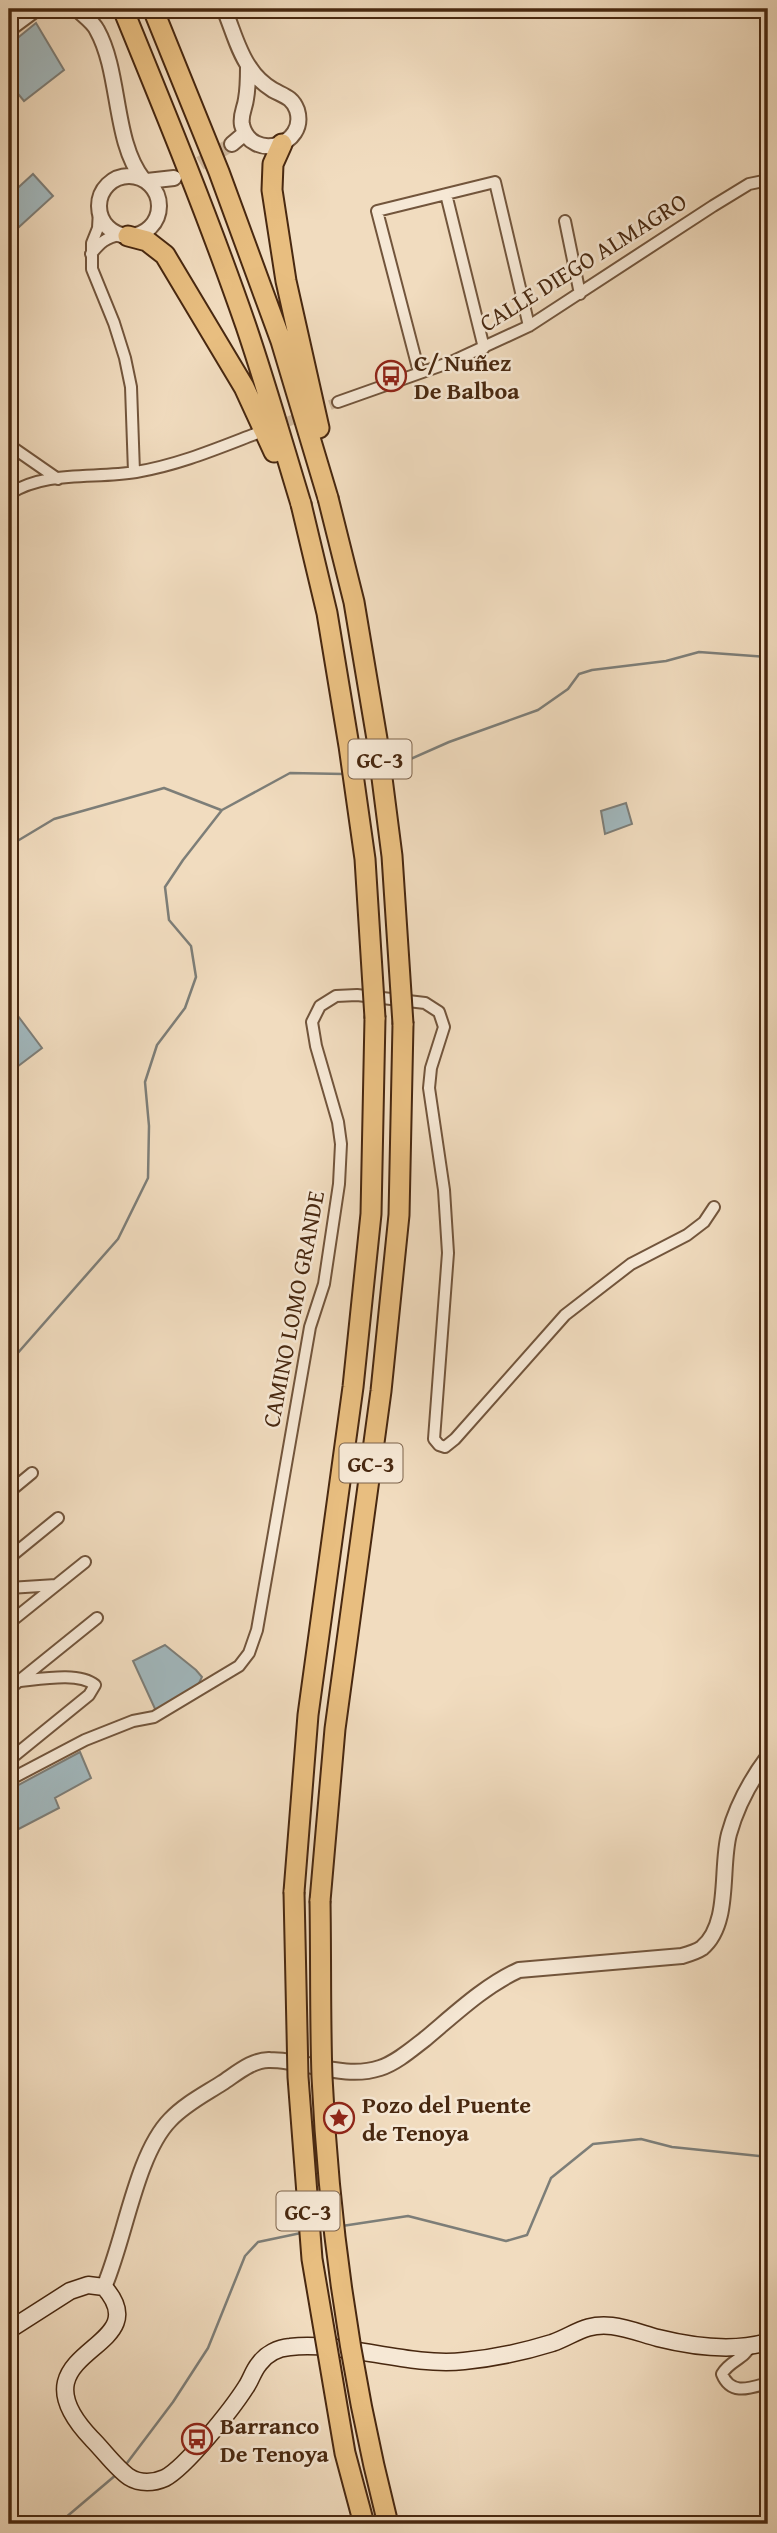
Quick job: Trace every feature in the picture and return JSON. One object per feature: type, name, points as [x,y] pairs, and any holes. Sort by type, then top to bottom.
[{"type":"highway","name":"GC-3","points":[[123,9],[201,203],[270,397],[327,613],[365,859],[375,1018],[371,1214],[353,1387],[308,1715],[294,1892],[298,2077],[312,2259],[345,2453],[363,2524]]},
{"type":"highway","name":"GC-3","points":[[153,9],[219,172],[281,341],[332,497],[354,602],[377,739],[392,856],[403,1024],[399,1214],[380,1391],[335,1730],[320,1901],[322,2077],[337,2259],[370,2453],[388,2524]]},
{"type":"highway","points":[[282,144],[273,164],[274,203],[286,281],[332,497]]},
{"type":"highway","points":[[124,235],[147,241],[166,255],[244,387],[298,509]]},
{"type":"main road","points":[[9,2330],[70,2291],[88,2285],[104,2287],[116,2300],[118,2317],[109,2336],[76,2362],[68,2374],[65,2391],[70,2411],[96,2443],[129,2477],[142,2482],[166,2477],[225,2417],[259,2364],[274,2351],[291,2347],[324,2348],[426,2361],[462,2362],[513,2354],[557,2341],[581,2328],[610,2325],[690,2344],[725,2348],[768,2342]]},
{"type":"street","points":[[9,29],[36,9]]},
{"type":"street","points":[[75,9],[96,29],[114,81],[133,167],[159,200],[159,209],[152,226],[137,235],[110,236],[100,243],[92,254]]},
{"type":"street","points":[[224,9],[248,66],[274,90],[290,98],[298,114],[295,132],[282,144],[265,147],[257,144],[245,133],[241,117],[246,102],[248,66]]},
{"type":"street","points":[[246,102],[258,92],[274,90]]},
{"type":"street","points":[[232,144],[245,133]]},
{"type":"street","points":[[116,179],[126,144]]},
{"type":"street","points":[[134,472],[131,387],[114,323],[95,282],[92,254],[102,192],[116,179],[124,176],[145,180],[174,178],[159,200]]},
{"type":"street","name":"CALLE DIEGO ALMAGRO","points":[[338,402],[484,348],[529,326],[749,184],[768,180]]},
{"type":"street","points":[[419,373],[377,211],[495,181],[529,326]]},
{"type":"street","points":[[446,194],[484,348]]},
{"type":"street","points":[[99,210],[106,225],[124,235]]},
{"type":"street","points":[[565,222],[580,294]]},
{"type":"street","points":[[9,494],[31,484],[58,479],[134,472],[180,463],[255,434]]},
{"type":"street","points":[[9,445],[58,479]]},
{"type":"street","points":[[134,450],[145,462],[156,468]]},
{"type":"street","points":[[113,474],[122,467],[134,450]]},
{"type":"street","name":"CAMINO LOMO GRANDE","points":[[9,1780],[85,1740],[133,1721],[154,1717],[239,1665],[249,1653],[257,1630],[267,1578],[310,1327],[324,1284],[339,1184],[341,1144],[338,1122],[316,1046],[312,1022],[320,1006],[336,996],[357,995],[425,1003],[439,1012],[444,1027],[431,1068],[429,1088],[444,1190],[448,1254],[434,1439],[439,1445],[445,1447],[455,1439],[565,1315],[631,1264],[687,1235],[704,1222],[714,1207]]},
{"type":"street","points":[[9,1492],[32,1474]]},
{"type":"street","points":[[9,1558],[58,1518]]},
{"type":"street","points":[[9,1623],[85,1562]]},
{"type":"street","points":[[9,1588],[56,1585]]},
{"type":"street","points":[[9,1689],[14,1681],[97,1618]]},
{"type":"street","points":[[9,1760],[89,1695],[95,1685],[88,1679],[69,1677],[14,1681]]},
{"type":"street","points":[[104,2287],[116,2261],[144,2165],[155,2140],[170,2120],[190,2104],[250,2065],[268,2059],[356,2072],[382,2068],[411,2050],[498,1979],[519,1970],[682,1956],[700,1950],[711,1939],[719,1920],[728,1837],[739,1803],[768,1757]]},
{"type":"street","points":[[751,2345],[747,2354],[726,2366],[722,2374],[725,2382],[732,2388],[740,2389],[768,2383]]},
{"type":"water","points":[[36,23],[64,70],[24,101],[9,83],[9,45]]},
{"type":"water","points":[[33,174],[53,196],[19,227],[9,215],[9,196]]},
{"type":"water","points":[[626,803],[632,824],[605,834],[601,811]]},
{"type":"water","points":[[9,1004],[42,1048],[9,1073]]},
{"type":"water","points":[[165,1645],[202,1677],[198,1685],[156,1711],[133,1661]]},
{"type":"water","points":[[80,1752],[91,1778],[55,1798],[59,1808],[9,1834],[9,1790]]},
{"type":"waterway","points":[[388,769],[449,742],[538,710],[568,689],[579,674],[592,670],[666,661],[699,652],[768,657]]},
{"type":"waterway","points":[[9,1363],[118,1239],[148,1178],[149,1126],[145,1082],[157,1045],[185,1008],[196,977],[191,946],[169,920],[165,887],[222,810],[290,773],[344,774]]},
{"type":"waterway","points":[[9,846],[54,819],[164,788],[221,810]]},
{"type":"waterway","name":"Barranco De Tenoya","points":[[342,2226],[408,2216],[506,2241],[527,2235],[551,2178],[593,2144],[641,2139],[672,2147],[768,2157]]},
{"type":"waterway","name":"Barranco De Tenoya","points":[[124,2467],[173,2402],[208,2348],[245,2256],[258,2242],[301,2233]]},
{"type":"waterway","name":"Barranco De Tenoya","points":[[58,2524],[117,2474]]},
{"type":"tunnel","points":[[182,174],[232,144]]},
{"type":"tunnel","points":[[274,427],[338,402]]},
{"type":"place","name":"C/ Nuñez De Balboa","points":[[391,376]]},
{"type":"place","name":"Pozo del Puente de Tenoya","points":[[339,2118]]},
{"type":"place","name":"Barranco De Tenoya","points":[[197,2439]]}]
